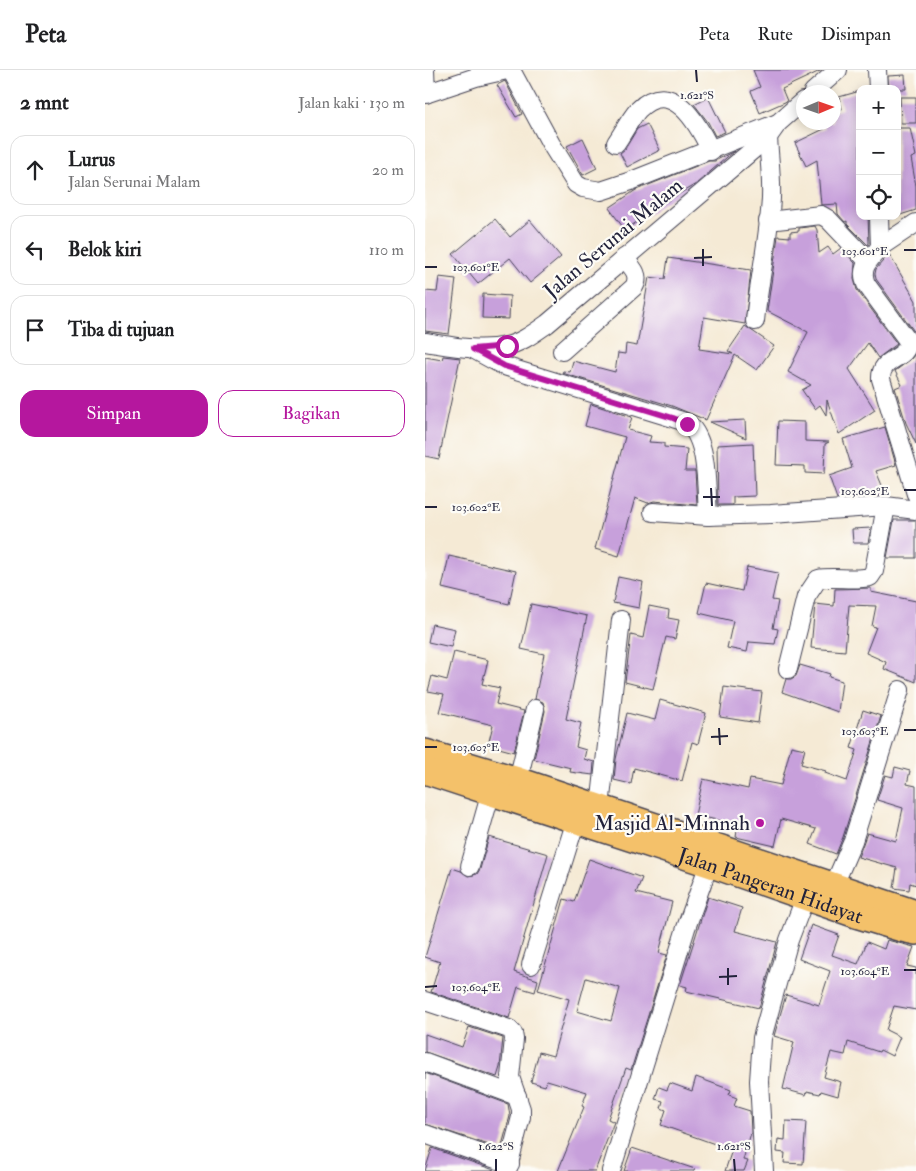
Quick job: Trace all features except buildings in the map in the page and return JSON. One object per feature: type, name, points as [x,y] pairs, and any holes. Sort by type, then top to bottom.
[{"type":"highway","name":"Jalan Pangeran Hidayat","points":[[425,752],[600,807],[713,855],[805,898],[916,932]]},
{"type":"highway","name":"Jalan Pangeran Hidayat","points":[[425,771],[575,820],[834,885],[916,913]]},
{"type":"street","points":[[425,70],[426,94],[476,77],[509,70],[576,184],[583,188],[601,191],[773,130],[769,221],[755,321]]},
{"type":"street","points":[[822,85],[838,70]]},
{"type":"street","points":[[877,70],[878,85]]},
{"type":"street","points":[[617,143],[638,111],[648,103],[662,98],[671,100],[690,116],[698,126],[711,151]]},
{"type":"street","name":"Jalan Serunai Malam","points":[[425,342],[473,349],[507,346],[526,338],[547,324],[773,130],[796,108]]},
{"type":"street","points":[[769,221],[821,215],[828,219],[867,260]]},
{"type":"street","points":[[879,220],[880,247]]},
{"type":"street","points":[[916,223],[880,247],[867,260],[864,270],[866,284],[908,342],[904,353],[883,367],[881,379],[916,494]]},
{"type":"street","points":[[562,351],[634,287],[637,282],[635,270],[624,258]]},
{"type":"street","points":[[473,349],[504,366],[687,424],[695,432],[705,463],[708,516]]},
{"type":"street","points":[[788,668],[806,597],[818,579],[827,577],[863,579],[870,577],[874,571],[886,506]]},
{"type":"street","points":[[653,512],[708,516],[771,514],[886,506],[916,510]]},
{"type":"street","points":[[600,807],[621,620]]},
{"type":"street","points":[[834,885],[853,841],[900,690]]},
{"type":"street","points":[[518,780],[535,709]]},
{"type":"street","points":[[470,866],[491,792]]},
{"type":"street","points":[[531,965],[575,820]]},
{"type":"street","points":[[611,1171],[686,928],[713,855]]},
{"type":"street","points":[[764,1171],[759,1081],[762,1038],[789,940],[805,898]]},
{"type":"street","points":[[425,1001],[509,1029],[513,1033],[510,1077],[521,1109],[521,1117],[508,1167],[425,1134]]},
{"type":"street","points":[[425,1062],[517,1096]]},
{"type":"place","name":"Masjid Al-Minnah","points":[[760,823]]},
{"type":"route","points":[[507,346],[473,349],[504,366],[687,424]]}]
